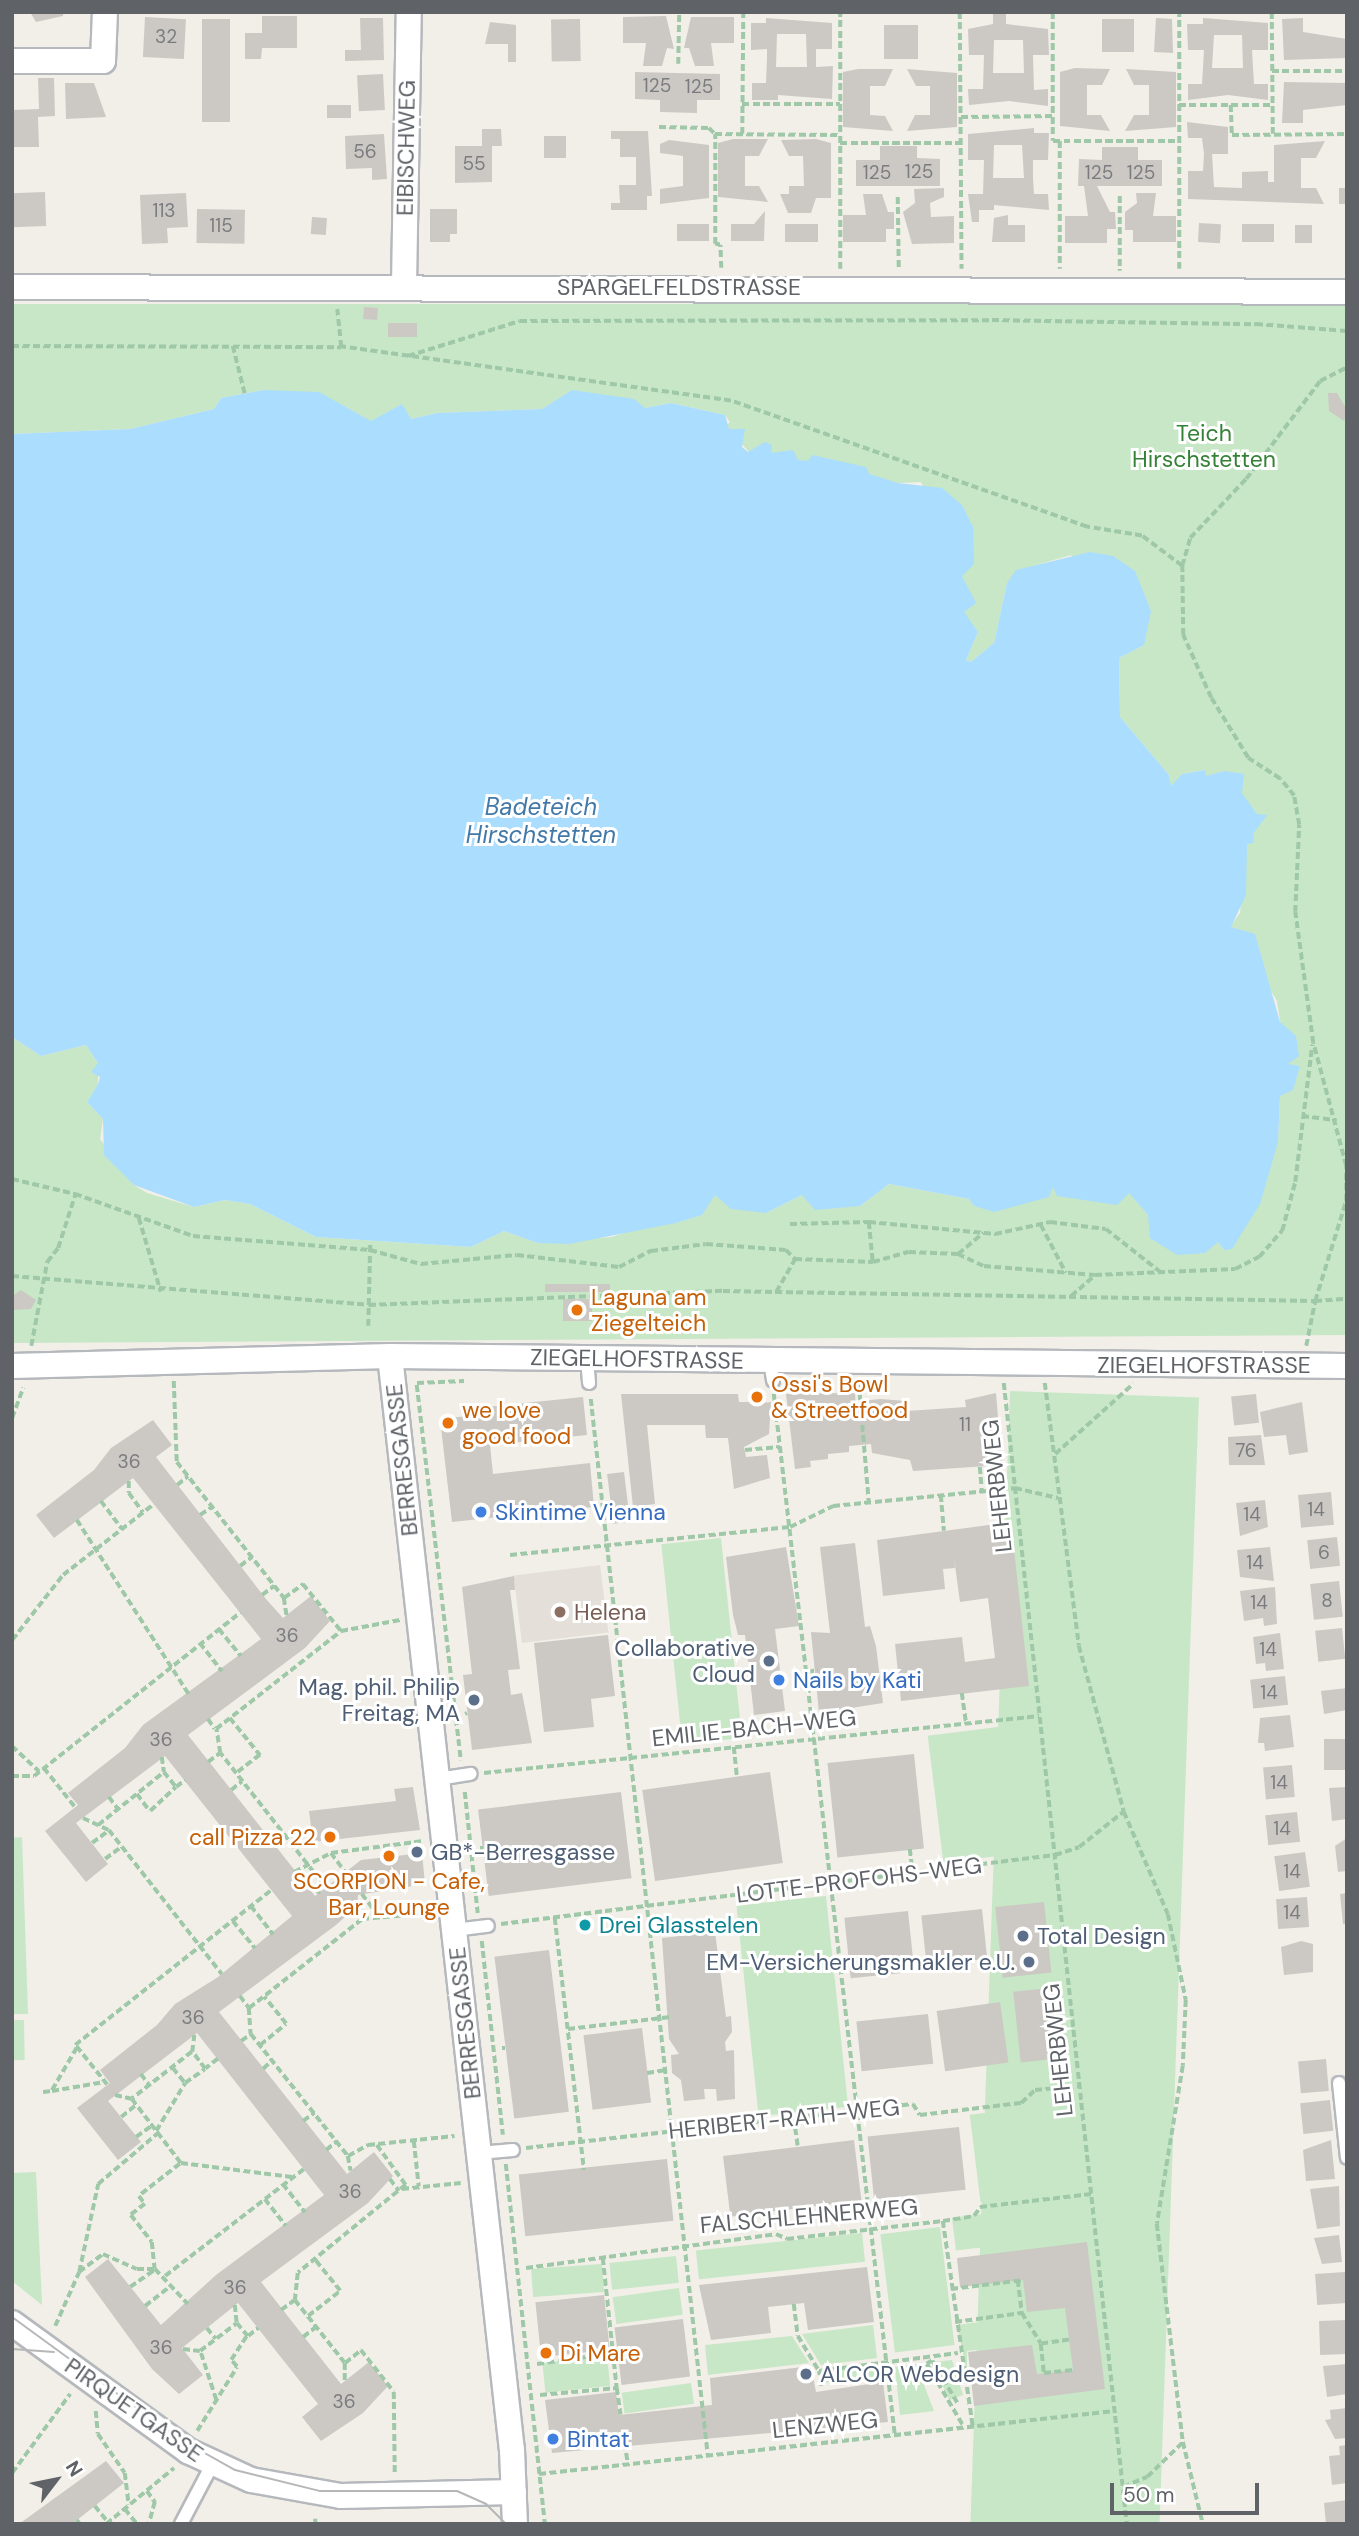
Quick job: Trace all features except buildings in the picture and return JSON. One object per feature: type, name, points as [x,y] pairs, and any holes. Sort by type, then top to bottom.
[{"type":"street","points":[[12,61],[103,61],[105,12]]},
{"type":"street","name":"EIBISCHWEG","points":[[404,285],[409,12]]},
{"type":"street","name":"SPARGELFELDSTRASSE","points":[[12,287],[404,285],[1347,292]]},
{"type":"street","name":"ZIEGELHOFSTRASSE","points":[[12,1366],[390,1356],[588,1371],[771,1371],[1001,1363],[1347,1366]]},
{"type":"street","name":"BERRESGASSE","points":[[390,1356],[479,2153],[515,2524]]},
{"type":"street","name":"PIRQUETGASSE","points":[[13,2325],[212,2465],[271,2487],[323,2495],[514,2492]]},
{"type":"lane","points":[[438,1779],[467,1775]]},
{"type":"lane","points":[[454,1930],[484,1926]]},
{"type":"lane","points":[[1339,2083],[1347,2158]]},
{"type":"lane","points":[[479,2153],[509,2150]]},
{"type":"lane","points":[[181,2524],[212,2465]]},
{"type":"path","points":[[678,64],[679,12]]},
{"type":"path","points":[[742,134],[743,12]]},
{"type":"path","points":[[840,12],[840,288]]},
{"type":"path","points":[[960,12],[962,289]]},
{"type":"path","points":[[1053,12],[1053,141],[1179,141]]},
{"type":"path","points":[[1179,290],[1180,12]]},
{"type":"path","points":[[1272,12],[1273,134]]},
{"type":"path","points":[[1272,71],[1347,71]]},
{"type":"path","points":[[742,104],[840,104]]},
{"type":"path","points":[[1179,105],[1272,105]]},
{"type":"path","points":[[1231,105],[1232,135],[1347,134]]},
{"type":"path","points":[[961,117],[1053,117]]},
{"type":"path","points":[[659,127],[709,128],[715,134],[840,135]]},
{"type":"path","points":[[715,134],[715,244],[720,245],[721,287]]},
{"type":"path","points":[[1060,141],[1060,289]]},
{"type":"path","points":[[840,143],[961,143]]},
{"type":"path","points":[[1120,196],[1121,290]]},
{"type":"path","points":[[898,197],[900,288]]},
{"type":"path","points":[[335,286],[341,347]]},
{"type":"path","points":[[406,356],[520,321],[1256,324],[1347,331]]},
{"type":"path","points":[[12,346],[341,347],[731,401],[1087,527],[1142,536],[1182,566]]},
{"type":"path","points":[[233,346],[245,394]]},
{"type":"path","points":[[1302,1366],[1315,1301],[1346,1201],[1346,1166],[1337,1120],[1313,1043],[1295,912],[1299,825],[1294,796],[1280,779],[1248,758],[1210,698],[1183,635],[1182,566],[1189,538],[1246,479],[1320,381],[1347,367]]},
{"type":"path","points":[[12,1179],[75,1194],[193,1236],[370,1250],[421,1264],[517,1255],[619,1267],[651,1251],[706,1244],[786,1250],[796,1259],[873,1262],[909,1252],[958,1254],[984,1266],[1096,1275],[1164,1275],[1235,1269],[1259,1257],[1282,1231],[1295,1182],[1313,1043]]},
{"type":"path","points":[[1302,1116],[1337,1120]]},
{"type":"path","points":[[34,1336],[34,1310],[46,1281],[47,1262],[58,1248],[75,1194]]},
{"type":"path","points":[[139,1218],[161,1292]]},
{"type":"path","points":[[790,1224],[869,1222],[983,1233],[1040,1224],[1107,1229],[1164,1275]]},
{"type":"path","points":[[869,1222],[873,1262]]},
{"type":"path","points":[[1040,1224],[1066,1273]]},
{"type":"path","points":[[958,1254],[983,1233]]},
{"type":"path","points":[[368,1326],[370,1243]]},
{"type":"path","points":[[776,1292],[796,1259]]},
{"type":"path","points":[[1071,1296],[1096,1275]]},
{"type":"path","points":[[12,1276],[161,1292],[369,1305],[776,1292],[1315,1301],[1347,1299]]},
{"type":"path","points":[[390,1356],[417,1383],[423,1409],[509,2150],[544,2524]]},
{"type":"path","points":[[173,1362],[177,1462],[284,1598],[287,1616]]},
{"type":"path","name":"LEHERBWEG","points":[[1001,1363],[1127,2524]]},
{"type":"path","points":[[588,1371],[708,2455]]},
{"type":"path","points":[[771,1371],[895,2435]]},
{"type":"path","points":[[1045,1380],[1079,1646],[1124,1811],[1168,1914],[1186,2000],[1183,2066],[1157,2224],[1183,2442],[1203,2524]]},
{"type":"path","points":[[1055,1454],[1132,1389],[1133,1380]]},
{"type":"path","points":[[859,1381],[869,1502]]},
{"type":"path","points":[[745,1450],[780,1447]]},
{"type":"path","points":[[980,1467],[982,1491]]},
{"type":"path","points":[[177,1485],[188,1476]]},
{"type":"path","points":[[129,1481],[129,1493],[143,1512]]},
{"type":"path","points":[[510,1555],[790,1527],[822,1509],[869,1502],[1015,1488],[1058,1498]]},
{"type":"path","points":[[941,1495],[944,1531]]},
{"type":"path","points":[[101,1501],[122,1529]]},
{"type":"path","points":[[12,1640],[63,1575],[153,1504]]},
{"type":"path","points":[[200,1516],[212,1507]]},
{"type":"path","points":[[78,1520],[99,1547],[169,1668],[190,1696]]},
{"type":"path","points":[[240,1566],[251,1557]]},
{"type":"path","points":[[284,1598],[303,1584],[341,1631]]},
{"type":"path","points":[[262,1595],[274,1586]]},
{"type":"path","points":[[12,1776],[34,1776],[240,1613]]},
{"type":"path","points":[[216,1729],[341,1631],[402,1620]]},
{"type":"path","points":[[219,1629],[241,1656]]},
{"type":"path","points":[[200,1643],[222,1671]]},
{"type":"path","points":[[807,1672],[818,1670]]},
{"type":"path","points":[[962,1693],[966,1724]]},
{"type":"path","name":"EMILIE-BACH-WEG","points":[[467,1775],[1040,1716]]},
{"type":"path","points":[[230,1718],[260,1755],[236,1774]]},
{"type":"path","points":[[208,1719],[216,1729],[220,1753],[320,1881],[318,1894]]},
{"type":"path","points":[[12,1746],[42,1770],[75,1807]]},
{"type":"path","points":[[734,1747],[737,1776]]},
{"type":"path","points":[[208,1762],[220,1753]]},
{"type":"path","points":[[162,1757],[164,1772],[176,1787]]},
{"type":"path","points":[[98,1825],[164,1772]]},
{"type":"path","points":[[137,1794],[149,1811],[185,1780]]},
{"type":"path","points":[[231,1790],[242,1781]]},
{"type":"path","points":[[109,1797],[118,1809]]},
{"type":"path","name":"LOTTE-PROFOHS-WEG","points":[[484,1926],[1055,1855],[1079,1847],[1124,1811]]},
{"type":"path","points":[[83,1818],[109,1830],[222,1973]]},
{"type":"path","points":[[92,1843],[109,1830]]},
{"type":"path","points":[[271,1842],[283,1833]]},
{"type":"path","points":[[295,1872],[306,1863],[331,1853],[426,1841]]},
{"type":"path","points":[[105,1859],[122,1846]]},
{"type":"path","points":[[910,1849],[913,1873]]},
{"type":"path","points":[[331,1853],[346,1873]]},
{"type":"path","points":[[52,2091],[77,2048],[271,1890]]},
{"type":"path","points":[[362,1894],[380,1918]]},
{"type":"path","points":[[251,1906],[273,1934]]},
{"type":"path","points":[[249,2008],[362,1919],[434,1913]]},
{"type":"path","points":[[555,1917],[584,2170]]},
{"type":"path","points":[[233,1921],[255,1948]]},
{"type":"path","points":[[240,1996],[249,2008],[251,2034],[348,2156],[351,2171]]},
{"type":"path","points":[[260,2045],[286,2024],[264,1996]]},
{"type":"path","points":[[568,2029],[670,2017]]},
{"type":"path","points":[[241,2041],[251,2034]]},
{"type":"path","points":[[132,2099],[192,2052],[194,2035]]},
{"type":"path","points":[[43,2092],[105,2084],[77,2048]]},
{"type":"path","points":[[192,2052],[205,2068]]},
{"type":"path","points":[[54,2328],[79,2272],[98,2184],[157,2132],[185,2083],[218,2059]]},
{"type":"path","points":[[262,2069],[272,2060]]},
{"type":"path","points":[[173,2068],[185,2083]]},
{"type":"path","points":[[647,2073],[665,2070]]},
{"type":"path","points":[[141,2074],[150,2086]]},
{"type":"path","name":"HERIBERT-RATH-WEG","points":[[509,2150],[913,2104],[920,2115],[1021,2102],[1035,2090],[1079,2085]]},
{"type":"path","points":[[115,2095],[132,2099],[181,2163],[292,2177]]},
{"type":"path","points":[[121,2117],[136,2105]]},
{"type":"path","points":[[303,2121],[314,2112]]},
{"type":"path","points":[[794,2118],[798,2146]]},
{"type":"path","points":[[136,2137],[152,2125]]},
{"type":"path","points":[[348,2156],[377,2145],[458,2135]]},
{"type":"path","points":[[326,2150],[337,2141]]},
{"type":"path","points":[[414,2141],[419,2188]]},
{"type":"path","points":[[345,2381],[345,2363],[295,2300],[298,2273],[406,2185],[377,2145]]},
{"type":"path","points":[[155,2269],[152,2242],[131,2215],[145,2204],[139,2196],[181,2163]]},
{"type":"path","points":[[165,2276],[304,2169]]},
{"type":"path","points":[[390,2179],[400,2190]]},
{"type":"path","points":[[400,2190],[463,2183]]},
{"type":"path","points":[[283,2185],[304,2212]]},
{"type":"path","name":"FALSCHLEHNERWEG","points":[[526,2268],[685,2245],[943,2221],[974,2216],[980,2207],[1091,2194]]},
{"type":"path","points":[[265,2199],[286,2226]]},
{"type":"path","points":[[943,2221],[958,2353],[969,2379],[973,2426]]},
{"type":"path","points":[[79,2272],[103,2255],[137,2269],[155,2269],[165,2276],[188,2304]]},
{"type":"path","points":[[603,2258],[621,2415]]},
{"type":"path","points":[[308,2316],[340,2291],[315,2260]]},
{"type":"path","points":[[130,2287],[155,2269]]},
{"type":"path","points":[[1091,2270],[1099,2269]]},
{"type":"path","points":[[951,2289],[1020,2280],[1022,2313],[1041,2344],[1044,2373],[1073,2370]]},
{"type":"path","points":[[145,2306],[172,2285]]},
{"type":"path","points":[[281,2310],[295,2300]]},
{"type":"path","points":[[1095,2304],[1103,2302]]},
{"type":"path","points":[[794,2304],[798,2336],[819,2371],[821,2386]]},
{"type":"path","points":[[235,2305],[237,2323],[247,2335]]},
{"type":"path","points":[[955,2322],[1022,2313]]},
{"type":"path","points":[[183,2349],[200,2351],[237,2323]]},
{"type":"path","points":[[303,2337],[316,2327]]},
{"type":"path","points":[[207,2328],[216,2339]]},
{"type":"path","points":[[197,2431],[237,2367],[231,2360],[247,2335],[258,2328]]},
{"type":"path","points":[[1099,2336],[1106,2336]]},
{"type":"path","points":[[1041,2344],[1069,2340]]},
{"type":"path","points":[[345,2363],[361,2350],[394,2392],[395,2473]]},
{"type":"path","points":[[200,2351],[216,2400]]},
{"type":"path","points":[[537,2364],[613,2353]]},
{"type":"path","points":[[819,2371],[958,2353]]},
{"type":"path","points":[[957,2403],[933,2361],[927,2364],[964,2427]]},
{"type":"path","points":[[1103,2367],[1110,2366]]},
{"type":"path","points":[[814,2379],[820,2378]]},
{"type":"path","points":[[540,2395],[617,2388]]},
{"type":"path","points":[[12,2473],[71,2393]]},
{"type":"path","points":[[96,2411],[98,2434],[125,2473],[129,2505]]},
{"type":"path","name":"LENZWEG","points":[[540,2474],[1115,2411]]},
{"type":"path","points":[[1123,2487],[1147,2477],[1183,2442]]},
{"type":"path","points":[[625,2443],[628,2464]]},
{"type":"path","points":[[95,2506],[107,2523],[174,2469]]},
{"type":"path","points":[[147,2491],[155,2502],[149,2524]]},
{"type":"path","points":[[125,2508],[137,2524]]},
{"type":"shaded area","name":"Helena","points":[[600,1565],[608,1632],[522,1643],[514,1576]]},
{"type":"green space","name":"Teich Hirschstetten","points":[[12,304],[1347,304],[1347,1335],[12,1343],[12,1037],[41,1056],[86,1045],[98,1063],[98,1084],[87,1102],[103,1119],[100,1139],[134,1185],[147,1193],[194,1207],[225,1200],[250,1204],[316,1237],[471,1247],[504,1231],[538,1243],[612,1237],[650,1224],[676,1223],[701,1215],[715,1194],[766,1213],[802,1195],[860,1206],[889,1184],[969,1199],[1053,1186],[1129,1192],[1148,1215],[1218,1242],[1224,1250],[1278,1142],[1280,1096],[1300,1066],[1287,1065],[1277,1001],[1263,977],[1255,935],[1230,927],[1240,913],[1247,844],[1257,814],[1224,771],[1205,777],[1205,770],[1182,774],[1171,787],[1169,775],[1120,717],[1119,658],[1144,645],[1071,555],[1033,566],[1007,583],[994,643],[971,662],[966,660],[978,632],[963,612],[962,576],[921,482],[898,483],[797,460],[771,453],[771,445],[749,452],[726,426],[730,422],[725,415],[671,403],[645,408],[573,390],[542,409],[437,413],[411,419],[401,405],[371,422],[346,407],[264,390],[221,398],[214,409],[130,429],[12,434]]},
{"type":"green space","points":[[1010,1391],[1199,1398],[1160,2524],[970,2524]]},
{"type":"green space","points":[[721,1538],[742,1738],[682,1744],[661,1544]]},
{"type":"green space","points":[[1031,1723],[1047,1850],[943,1863],[928,1736]]},
{"type":"green space","points":[[22,1837],[28,2014],[12,2014],[12,1838]]},
{"type":"green space","points":[[826,1896],[848,2107],[759,2116],[736,1905]]},
{"type":"green space","points":[[12,2020],[24,2020],[25,2060],[13,2060]]},
{"type":"green space","points":[[1074,2102],[1085,2189],[981,2202],[970,2115]]},
{"type":"green space","points":[[36,2172],[42,2305],[12,2281],[12,2173]]},
{"type":"green space","points":[[1081,2202],[1085,2235],[956,2251],[952,2218]]},
{"type":"green space","points":[[940,2227],[955,2345],[895,2352],[880,2234]]},
{"type":"green space","points":[[862,2233],[865,2262],[699,2279],[696,2250]]},
{"type":"green space","points":[[676,2256],[679,2283],[612,2290],[609,2263]]},
{"type":"green space","points":[[602,2264],[604,2292],[533,2297],[531,2269]]},
{"type":"green space","points":[[679,2288],[683,2315],[616,2324],[613,2297]]},
{"type":"green space","points":[[1063,2310],[1067,2338],[1044,2341],[1028,2314]]},
{"type":"green space","points":[[1016,2317],[1032,2343],[967,2351],[967,2372],[957,2325]]},
{"type":"green space","points":[[873,2325],[877,2358],[821,2365],[802,2334]]},
{"type":"green space","points":[[792,2336],[809,2363],[708,2375],[705,2345]]},
{"type":"green space","points":[[607,2356],[610,2386],[545,2393],[542,2363]]},
{"type":"green space","points":[[952,2360],[963,2395],[949,2400],[933,2362]]},
{"type":"green space","points":[[916,2364],[934,2411],[900,2415],[895,2367]]},
{"type":"green space","points":[[880,2366],[881,2378],[822,2383],[821,2371]]},
{"type":"green space","points":[[691,2383],[694,2404],[625,2414],[622,2393]]},
{"type":"water","name":"Badeteich Hirschstetten","points":[[264,390],[319,392],[371,421],[402,404],[411,419],[437,413],[542,409],[572,390],[634,399],[645,408],[671,403],[725,415],[729,429],[745,429],[742,447],[748,452],[765,442],[772,445],[771,453],[793,450],[798,460],[808,461],[812,455],[866,467],[869,474],[898,483],[942,488],[962,505],[973,527],[974,564],[962,576],[976,603],[964,612],[978,632],[966,660],[971,662],[994,643],[1007,583],[1016,570],[1090,552],[1113,556],[1135,571],[1151,611],[1144,645],[1119,658],[1120,717],[1169,775],[1171,786],[1182,774],[1205,770],[1206,776],[1224,771],[1244,774],[1242,793],[1257,814],[1267,815],[1253,834],[1254,843],[1247,844],[1246,895],[1231,927],[1255,934],[1280,1022],[1296,1036],[1299,1056],[1288,1064],[1300,1066],[1293,1090],[1280,1096],[1278,1142],[1260,1204],[1232,1249],[1224,1250],[1218,1242],[1205,1253],[1177,1255],[1150,1238],[1148,1215],[1129,1193],[1117,1205],[1057,1196],[1053,1187],[1049,1197],[994,1212],[974,1206],[969,1199],[889,1184],[860,1206],[815,1210],[802,1195],[766,1213],[731,1209],[715,1195],[702,1215],[676,1223],[569,1244],[538,1243],[504,1231],[471,1247],[316,1237],[250,1204],[225,1200],[194,1207],[134,1185],[104,1155],[103,1119],[87,1102],[100,1077],[91,1072],[98,1063],[86,1045],[41,1056],[12,1037],[12,434],[130,429],[214,409],[221,398]]},
{"type":"tram line","points":[[12,2317],[178,2438],[235,2470],[320,2491],[457,2491],[486,2504],[506,2524]]},
{"type":"tram line","points":[[12,2349],[54,2352]]},
{"type":"place","name":"Laguna am Ziegelteich","points":[[577,1310]]},
{"type":"place","name":"Ossi's Bowl & Streetfood","points":[[757,1397]]},
{"type":"place","name":"we love good food","points":[[448,1423]]},
{"type":"place","name":"Skintime Vienna","points":[[481,1512]]},
{"type":"place","name":"Helena","points":[[560,1612]]},
{"type":"place","name":"Collaborative Cloud","points":[[769,1661]]},
{"type":"place","name":"Nails by Kati","points":[[779,1680]]},
{"type":"place","name":"Mag. phil. Philip Freitag, MA","points":[[474,1700]]},
{"type":"place","name":"call Pizza 22","points":[[330,1837]]},
{"type":"place","name":"GB*-Berresgasse","points":[[417,1852]]},
{"type":"place","name":"SCORPION - Cafe, Bar, Lounge","points":[[389,1856]]},
{"type":"place","name":"Drei Glasstelen","points":[[585,1925]]},
{"type":"place","name":"Total Design","points":[[1023,1936]]},
{"type":"place","name":"EM-Versicherungsmakler e.U.","points":[[1029,1962]]},
{"type":"place","name":"Di Mare","points":[[546,2353]]},
{"type":"place","name":"ALCOR Webdesign","points":[[806,2374]]},
{"type":"place","name":"Bintat","points":[[553,2439]]}]
